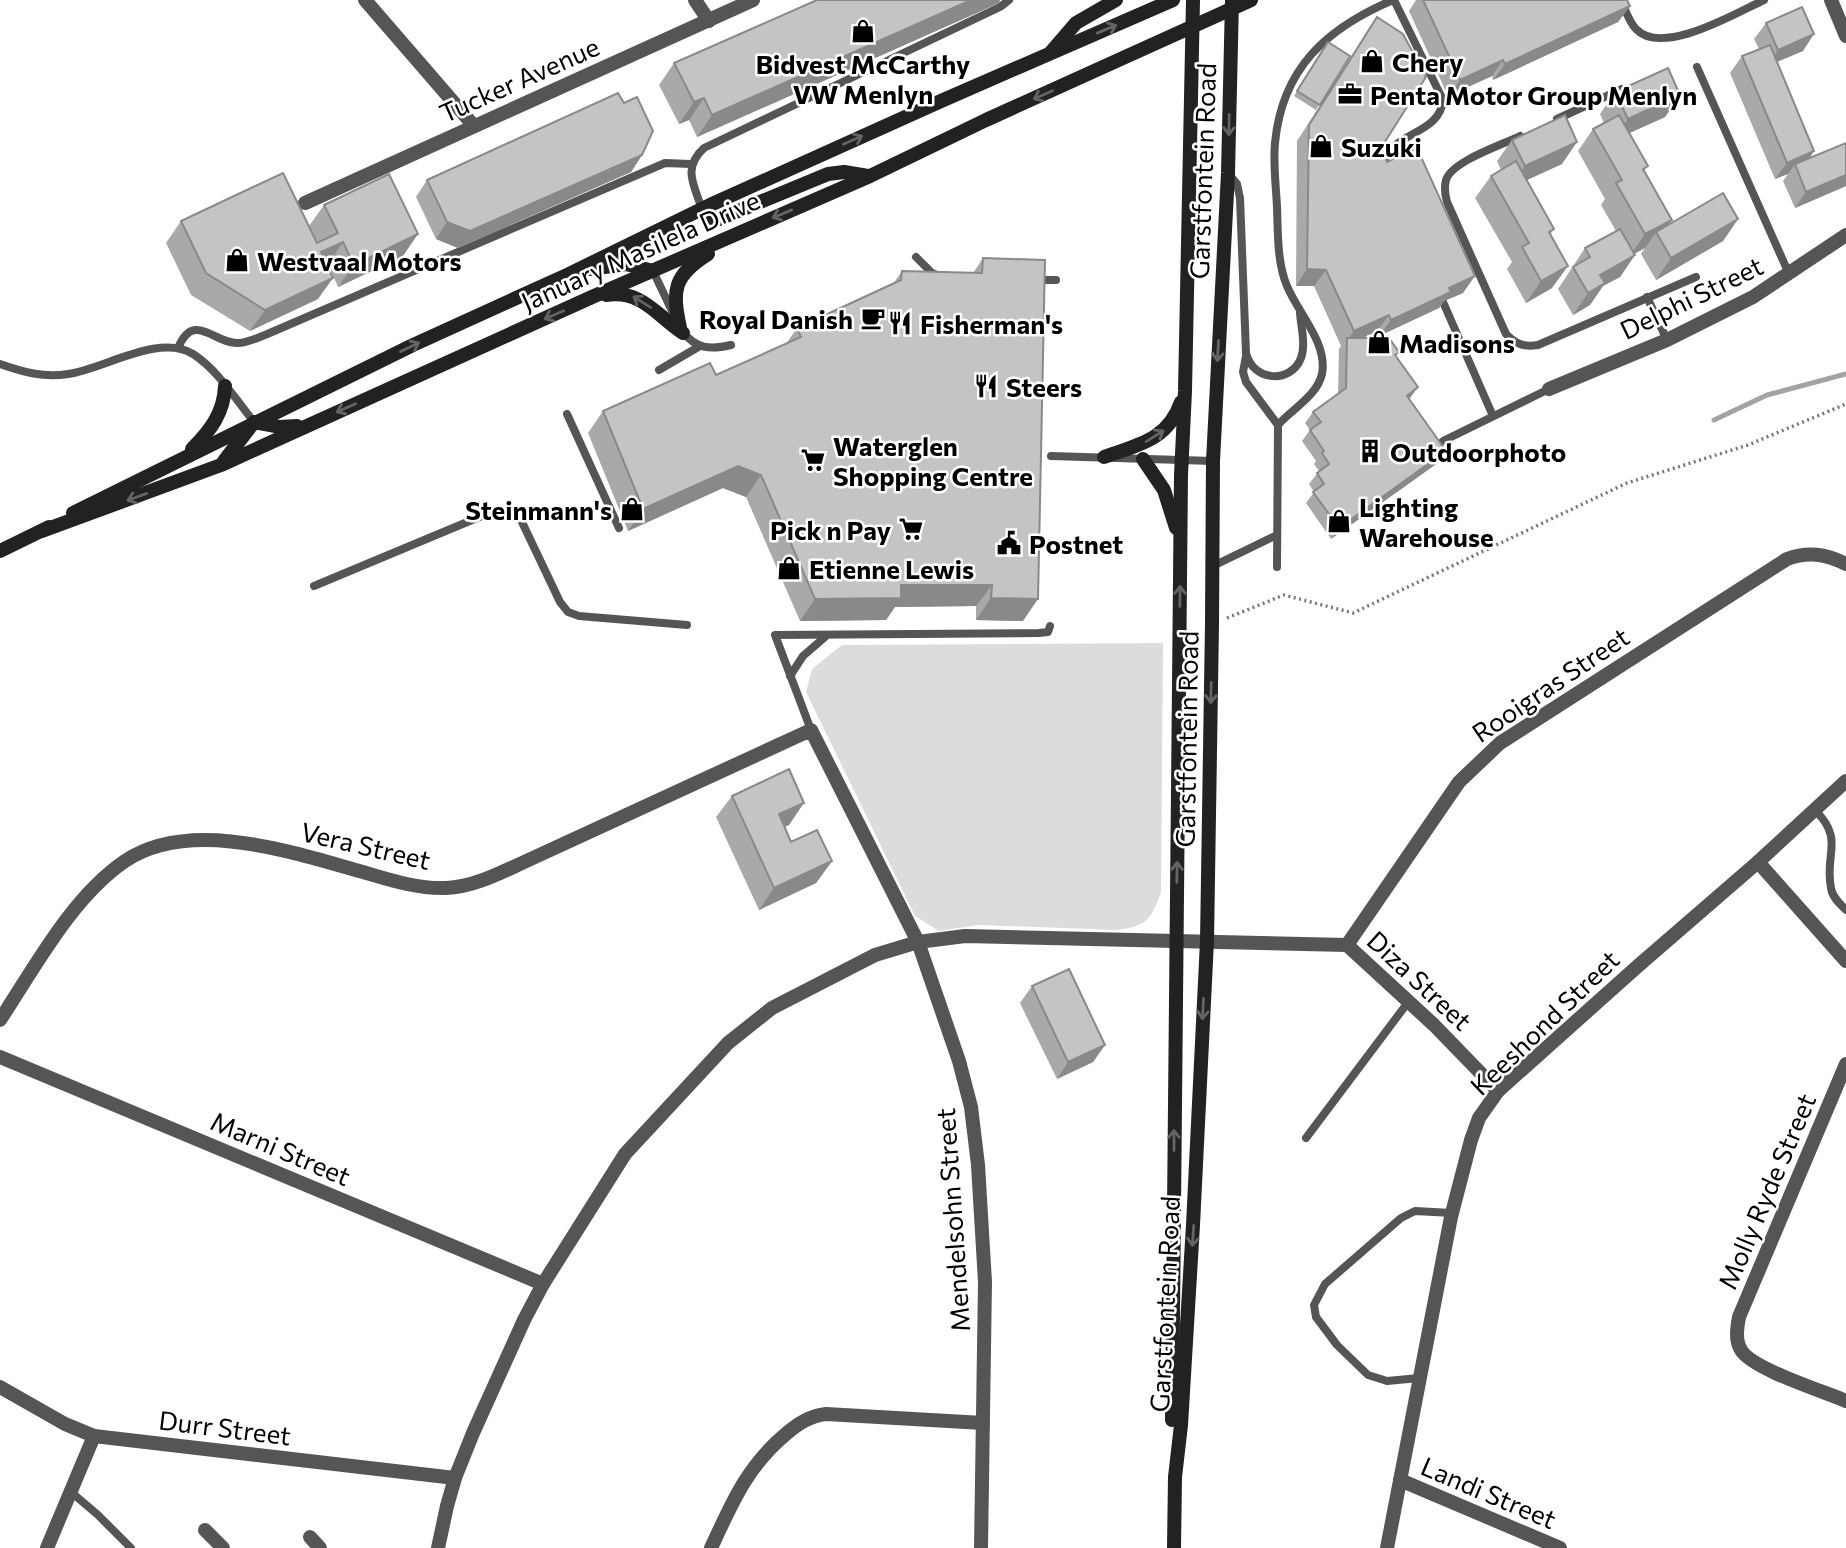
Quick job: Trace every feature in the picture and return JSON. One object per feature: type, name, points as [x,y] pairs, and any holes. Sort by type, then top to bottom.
[{"type":"main road","points":[[1051,53],[1076,23],[1116,0]]},
{"type":"main road","name":"January Masilela Drive","points":[[0,551],[186,455],[702,209],[1173,0]]},
{"type":"main road","name":"Garstfontein Road","points":[[1174,1548],[1175,1477],[1172,1424],[1181,460],[1185,391],[1193,0]]},
{"type":"main road","name":"January Masilela Drive","points":[[42,531],[221,465],[593,297],[870,176],[1193,27],[1232,5],[1251,0]]},
{"type":"main road","name":"Garstfontein Road","points":[[1175,1477],[1193,1238],[1206,941],[1213,461],[1228,173],[1232,5]]},
{"type":"main road","points":[[702,209],[712,218],[719,219],[828,174],[844,172],[870,176]]},
{"type":"main road","points":[[682,330],[675,294],[682,274],[697,261],[751,228]]},
{"type":"main road","points":[[569,274],[620,264],[632,264],[653,271]]},
{"type":"main road","points":[[593,297],[620,293],[636,297],[682,330]]},
{"type":"main road","points":[[186,455],[214,424],[221,411],[225,386]]},
{"type":"main road","points":[[1104,457],[1157,436],[1176,416],[1185,391]]},
{"type":"main road","points":[[221,465],[254,422],[280,427],[306,426]]},
{"type":"main road","points":[[1143,458],[1164,490],[1181,542]]},
{"type":"street","points":[[365,0],[474,126]]},
{"type":"street","points":[[695,0],[709,21]]},
{"type":"street","name":"Tucker Avenue","points":[[305,203],[753,0]]},
{"type":"street","points":[[1830,0],[1846,36]]},
{"type":"street","name":"Delphi Street","points":[[1549,388],[1667,340],[1754,297],[1846,235]]},
{"type":"street","name":"Rooigras Street","points":[[1347,945],[1459,782],[1500,743],[1787,559],[1810,554],[1833,558],[1846,564]]},
{"type":"street","name":"Mendelsohn Street","points":[[811,730],[918,942],[960,1061],[975,1132],[985,1282],[981,1548]]},
{"type":"street","name":"Vera Street","points":[[0,1020],[84,900],[111,872],[148,849],[200,841],[248,844],[411,884],[446,888],[464,886],[480,882],[811,730]]},
{"type":"street","name":"Keeshond Street","points":[[1387,1548],[1452,1213],[1474,1129],[1487,1106],[1498,1091],[1846,781]]},
{"type":"street","points":[[1758,862],[1846,961]]},
{"type":"street","name":"Diza Street","points":[[438,1548],[456,1478],[478,1421],[543,1283],[623,1157],[728,1043],[772,1008],[875,955],[918,942],[965,936],[1347,945],[1409,1001],[1498,1091]]},
{"type":"street","name":"Marni Street","points":[[0,1058],[543,1283]]},
{"type":"street","name":"Molly Ryde Street","points":[[1846,1064],[1740,1317],[1738,1340],[1740,1348],[1753,1362],[1846,1401]]},
{"type":"street","name":"Durr Street","points":[[0,1387],[65,1424],[94,1436],[456,1478]]},
{"type":"street","points":[[711,1548],[749,1472],[773,1445],[802,1421],[825,1414],[983,1423]]},
{"type":"street","points":[[47,1548],[94,1436]]},
{"type":"street","name":"Landi Street","points":[[1400,1480],[1560,1548]]},
{"type":"street","points":[[205,1530],[223,1548]]},
{"type":"street","points":[[310,1537],[320,1548]]},
{"type":"lane","points":[[702,209],[691,175],[691,164],[704,148],[1000,7],[1009,0]]},
{"type":"lane","points":[[1278,425],[1313,391],[1323,371],[1319,347],[1286,284],[1278,227],[1275,145],[1283,101],[1308,58],[1320,44],[1346,23],[1394,0],[1443,100],[1443,110],[1435,121],[1408,136],[1391,150],[1385,161],[1386,173]]},
{"type":"lane","points":[[1621,0],[1634,28],[1655,38],[1670,39],[1694,32],[1764,0]]},
{"type":"lane","points":[[1697,67],[1790,274]]},
{"type":"lane","points":[[1548,123],[1637,83]]},
{"type":"lane","points":[[1523,135],[1460,164],[1446,178],[1445,192],[1447,202],[1506,334],[1518,344],[1538,345],[1696,277]]},
{"type":"lane","points":[[178,348],[183,336],[193,330],[207,331],[229,342],[238,343],[265,335],[665,163],[691,164]]},
{"type":"lane","points":[[1228,173],[1237,184],[1240,198],[1246,353],[1243,372],[1245,382],[1278,425],[1277,567]]},
{"type":"lane","points":[[916,257],[932,273],[942,276]]},
{"type":"lane","points":[[653,271],[682,330],[700,346],[710,349],[731,345]]},
{"type":"lane","points":[[1030,280],[1056,280]]},
{"type":"lane","points":[[1647,297],[1667,340]]},
{"type":"lane","points":[[1443,302],[1493,416]]},
{"type":"lane","points":[[1246,353],[1252,367],[1261,375],[1274,376],[1292,370],[1302,357],[1299,310]]},
{"type":"lane","points":[[659,370],[700,346]]},
{"type":"lane","points":[[0,364],[29,374],[56,376],[84,371],[148,350],[178,348],[205,363],[254,422]]},
{"type":"lane","points":[[1443,441],[1549,388]]},
{"type":"lane","points":[[567,414],[619,528]]},
{"type":"lane","points":[[1051,456],[1213,461]]},
{"type":"lane","points":[[314,586],[484,515],[504,511],[513,513],[521,520],[560,602],[568,612],[579,616],[687,625]]},
{"type":"lane","points":[[1211,567],[1277,535]]},
{"type":"lane","points":[[790,676],[809,649],[828,635],[1039,633],[1048,632],[1050,626]]},
{"type":"lane","name":"Mendelsohn Street","points":[[811,730],[775,635],[828,635]]},
{"type":"lane","points":[[1815,810],[1827,822],[1831,832],[1830,887],[1837,901],[1846,910]]},
{"type":"lane","points":[[1306,1138],[1409,1001]]},
{"type":"lane","points":[[1419,1378],[1387,1381],[1367,1375],[1337,1345],[1316,1317],[1314,1305],[1325,1284],[1401,1218],[1415,1211],[1452,1213]]},
{"type":"lane","points":[[71,1492],[99,1515],[131,1548]]},
{"type":"path","points":[[1212,624],[1284,595],[1353,614],[1627,483],[1748,445],[1846,404]]},
{"type":"shaded area","points":[[1163,643],[1161,892],[1147,920],[1117,930],[978,925],[939,931],[915,916],[806,692],[812,669],[842,645]]},
{"type":"building","points":[[817,0],[971,0],[712,115],[704,98],[694,102],[674,63]]},
{"type":"building","points":[[1423,0],[1627,0],[1630,6],[1505,64],[1503,60],[1460,80]]},
{"type":"building","points":[[1802,7],[1814,34],[1778,50],[1766,23]]},
{"type":"building","points":[[1377,17],[1403,34],[1426,77],[1381,148],[1387,162],[1417,148],[1475,276],[1449,288],[1451,292],[1391,320],[1389,315],[1354,331],[1326,270],[1307,269],[1309,125]]},
{"type":"building","points":[[1328,42],[1350,56],[1320,105],[1297,91]]},
{"type":"building","points":[[1770,45],[1814,151],[1787,163],[1742,56]]},
{"type":"building","points":[[1668,68],[1680,95],[1628,119],[1615,92]]},
{"type":"building","points":[[618,93],[624,103],[637,97],[653,131],[642,155],[470,231],[447,222],[427,180]]},
{"type":"building","points":[[1565,115],[1577,142],[1525,166],[1512,140]]},
{"type":"building","points":[[1619,115],[1648,166],[1643,169],[1672,220],[1645,234],[1616,183],[1622,180],[1593,129]]},
{"type":"building","points":[[1846,143],[1846,175],[1806,192],[1795,164]]},
{"type":"building","points":[[1516,161],[1554,229],[1549,232],[1568,266],[1541,281],[1522,247],[1529,243],[1491,176]]},
{"type":"building","name":"Westvaal Motors","points":[[283,173],[317,243],[338,233],[324,205],[389,174],[418,234],[354,265],[343,242],[321,252],[333,278],[265,310],[206,273],[181,221]]},
{"type":"building","points":[[1723,193],[1738,219],[1671,258],[1656,232]]},
{"type":"building","points":[[1620,229],[1635,255],[1600,275],[1605,283],[1588,293],[1573,267],[1590,257],[1585,248]]},
{"type":"building","name":"Waterglen Shopping Centre","points":[[983,258],[1045,260],[1038,599],[991,598],[992,585],[901,585],[901,598],[815,599],[761,475],[738,466],[643,509],[603,411],[710,363],[716,375],[801,337],[797,328],[901,280],[902,271],[982,273]]},
{"type":"building","name":"Outdoorphoto","points":[[1347,338],[1389,338],[1399,352],[1395,355],[1418,387],[1407,396],[1446,451],[1339,528],[1313,492],[1324,484],[1317,473],[1329,464],[1310,430],[1321,422],[1313,412],[1346,388]]},
{"type":"building","points":[[789,769],[804,803],[779,814],[791,842],[817,830],[832,861],[774,888],[732,796]]},
{"type":"building","points":[[1069,969],[1105,1045],[1068,1062],[1032,986]]},
{"type":"waterway","points":[[1714,420],[1767,395],[1846,374]]},
{"type":"place","name":"Bidvest McCarthy VW Menlyn","points":[[863,31]]},
{"type":"place","name":"Chery","points":[[1372,61]]},
{"type":"place","name":"Penta Motor Group Menlyn","points":[[1350,94]]},
{"type":"place","name":"Suzuki","points":[[1321,146]]},
{"type":"place","name":"Westvaal Motors","points":[[237,260]]},
{"type":"place","name":"Royal Danish","points":[[873,318]]},
{"type":"place","name":"Fisherman's","points":[[900,323]]},
{"type":"place","name":"Madisons","points":[[1379,342]]},
{"type":"place","name":"Steers","points":[[986,386]]},
{"type":"place","name":"Outdoorphoto","points":[[1370,451]]},
{"type":"place","name":"Waterglen Shopping Centre","points":[[813,460]]},
{"type":"place","name":"Steinmann's","points":[[632,509]]},
{"type":"place","name":"Lighting Warehouse","points":[[1339,521]]},
{"type":"place","name":"Pick n Pay","points":[[911,529]]},
{"type":"place","name":"Postnet","points":[[1009,543]]},
{"type":"place","name":"Etienne Lewis","points":[[789,568]]}]
